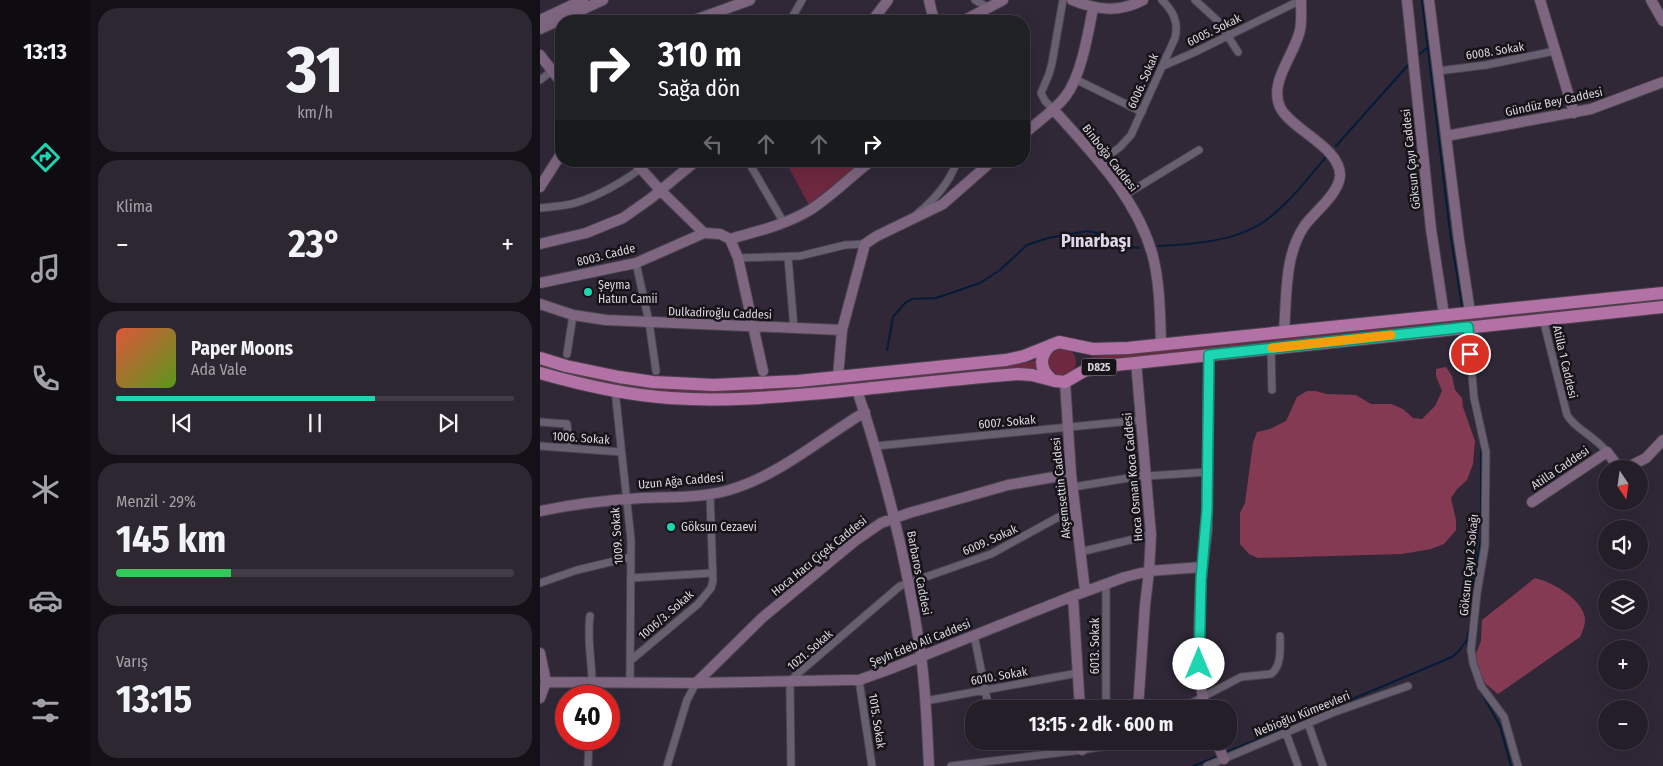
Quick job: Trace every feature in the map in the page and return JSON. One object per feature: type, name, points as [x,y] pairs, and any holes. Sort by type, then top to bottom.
[{"type":"highway","name":"D825","points":[[540,358],[566,366],[619,377],[684,384],[750,385],[1015,358],[1059,342],[1093,349],[1109,349],[1663,293]]},
{"type":"highway","name":"D825","points":[[540,373],[583,384],[658,397],[706,400],[769,398],[1018,374],[1065,382],[1078,374],[1097,367],[1136,362],[1663,307]]},
{"type":"highway","points":[[1051,345],[1044,352],[1042,361],[1044,370],[1051,379]]},
{"type":"highway","points":[[1072,345],[1081,356],[1081,366],[1078,374]]},
{"type":"street","points":[[540,20],[583,0]]},
{"type":"street","points":[[570,15],[603,0]]},
{"type":"street","points":[[703,15],[723,4],[750,0]]},
{"type":"street","points":[[793,15],[802,0]]},
{"type":"street","points":[[877,15],[888,0]]},
{"type":"street","points":[[929,0],[933,15]]},
{"type":"street","points":[[975,0],[990,8]]},
{"type":"street","points":[[975,15],[1003,0]]},
{"type":"street","points":[[1053,108],[1044,101],[1040,93],[1052,63],[1063,0]]},
{"type":"street","points":[[1072,0],[1103,10],[1123,8],[1143,0]]},
{"type":"street","name":"6006. Sokak","points":[[1100,162],[1126,141],[1134,129],[1175,38],[1177,25],[1172,12],[1162,0]]},
{"type":"street","points":[[1195,0],[1213,15],[1229,36],[1238,52]]},
{"type":"street","points":[[1284,331],[1290,263],[1294,245],[1305,226],[1334,191],[1340,177],[1338,167],[1332,156],[1284,113],[1278,101],[1280,79],[1300,31],[1301,0]]},
{"type":"street","name":"6005. Sokak","points":[[1163,66],[1301,0]]},
{"type":"street","name":"Göksun Çayı Caddesi","points":[[1407,0],[1429,213],[1444,315]]},
{"type":"street","points":[[1432,0],[1438,71],[1470,312]]},
{"type":"street","points":[[1540,0],[1574,113]]},
{"type":"street","points":[[1651,0],[1663,21]]},
{"type":"street","points":[[1030,129],[1067,95],[1086,44],[1093,8]]},
{"type":"street","points":[[540,29],[555,22]]},
{"type":"street","name":"6008. Sokak","points":[[1438,71],[1495,63],[1555,51]]},
{"type":"street","points":[[540,55],[555,75]]},
{"type":"street","points":[[540,80],[552,71]]},
{"type":"street","points":[[1074,79],[1142,112]]},
{"type":"street","name":"Gündüz Bey Caddesi","points":[[1446,136],[1574,113],[1604,105],[1663,82]]},
{"type":"street","name":"Binboğa Caddesi","points":[[1053,108],[1100,162],[1124,195],[1141,224],[1152,253],[1158,284],[1161,344]]},
{"type":"street","points":[[1124,195],[1199,150]]},
{"type":"street","points":[[540,187],[555,163]]},
{"type":"street","points":[[540,208],[577,202],[606,189],[634,167]]},
{"type":"street","points":[[639,167],[704,233],[720,234],[730,239],[738,258],[763,371]]},
{"type":"street","points":[[540,244],[579,235],[615,222],[639,208],[689,167]]},
{"type":"street","points":[[751,167],[784,223]]},
{"type":"street","points":[[730,239],[784,223],[819,204],[864,167]]},
{"type":"street","points":[[907,222],[943,187],[954,167]]},
{"type":"street","points":[[738,258],[807,256],[845,245],[865,244],[943,204],[985,167]]},
{"type":"street","name":"8003. Cadde","points":[[540,283],[636,263],[704,233]]},
{"type":"street","points":[[838,377],[842,330],[865,244]]},
{"type":"street","points":[[788,257],[794,328]]},
{"type":"street","points":[[636,263],[649,322],[656,371]]},
{"type":"street","name":"Dulkadiroğlu Caddesi","points":[[540,304],[573,315],[606,320],[842,330]]},
{"type":"street","points":[[567,354],[573,315]]},
{"type":"street","name":"Atilla 1 Caddesi","points":[[1543,319],[1567,416],[1570,421],[1598,441],[1607,452]]},
{"type":"street","name":"Göksun Çayı 2 Sokağı","points":[[1468,327],[1474,398],[1486,452],[1485,546],[1477,593],[1471,650],[1473,663],[1481,686],[1504,717],[1518,766]]},
{"type":"street","points":[[1271,348],[1272,390]]},
{"type":"street","points":[[1203,700],[1200,681],[1199,637],[1202,567],[1207,529],[1209,355]]},
{"type":"street","name":"Hoca Osman Koca Caddesi","points":[[1136,362],[1151,535],[1139,700]]},
{"type":"street","name":"Akşemsettin Caddesi","points":[[1065,382],[1071,474],[1085,591]]},
{"type":"street","name":"1009. Sokak","points":[[615,390],[631,557],[630,682]]},
{"type":"street","name":"Barbaros Caddesi","points":[[857,390],[876,446],[909,582],[921,656],[929,766]]},
{"type":"street","name":"Uzun Ağa Caddesi","points":[[540,511],[626,499],[710,494],[742,486],[773,472],[864,412]]},
{"type":"street","name":"6007. Sokak","points":[[876,446],[1141,420]]},
{"type":"street","points":[[540,422],[567,424],[569,448]]},
{"type":"street","name":"Atilla Caddesi","points":[[1642,460],[1663,440]]},
{"type":"street","name":"1006. Sokak","points":[[540,446],[621,452]]},
{"type":"street","name":"Atilla Caddesi","points":[[1532,502],[1607,452],[1613,460]]},
{"type":"street","points":[[1073,487],[1094,482],[1147,476],[1208,472]]},
{"type":"street","name":"Hoca Hacı Çiçek Caddesi","points":[[696,683],[756,624],[869,530],[895,518],[1008,485],[1071,474]]},
{"type":"street","name":"1006/3. Sokak","points":[[630,661],[698,604],[711,588],[710,494]]},
{"type":"street","name":"6009. Sokak","points":[[909,582],[991,554],[1075,508]]},
{"type":"street","points":[[1080,552],[1151,535]]},
{"type":"street","points":[[540,583],[578,570],[631,557]]},
{"type":"street","name":"Şeyh Edeb Ali Caddesi","points":[[546,682],[696,683],[859,680],[1106,584],[1149,571],[1202,567]]},
{"type":"street","points":[[631,578],[712,573]]},
{"type":"street","name":"1021. Sokak","points":[[791,766],[791,681],[891,592],[909,582]]},
{"type":"street","name":"6013. Sokak","points":[[1106,584],[1106,700]]},
{"type":"street","points":[[1073,596],[1080,700]]},
{"type":"street","points":[[590,616],[588,647],[593,685]]},
{"type":"street","points":[[974,634],[988,700]]},
{"type":"street","points":[[1196,700],[1241,677],[1267,676],[1275,672],[1279,658],[1280,636]]},
{"type":"street","points":[[540,652],[546,682],[540,698]]},
{"type":"street","name":"6010. Sokak","points":[[925,701],[1078,673]]},
{"type":"street","name":"1015. Sokak","points":[[859,680],[872,766]]},
{"type":"street","points":[[667,766],[687,700],[696,683]]},
{"type":"street","name":"Nebioğlu Kümeevleri","points":[[1207,766],[1353,705],[1408,686]]},
{"type":"street","points":[[1308,723],[1323,766]]},
{"type":"street","points":[[1286,733],[1298,766]]},
{"type":"street","points":[[588,766],[589,750]]},
{"type":"street","points":[[951,766],[1056,750]]},
{"type":"street","points":[[1220,750],[1224,759]]},
{"type":"shaded area","points":[[788,167],[855,167],[809,205]]},
{"type":"shaded area","points":[[1663,297],[1663,302],[1092,362],[1089,360],[1092,357]]},
{"type":"shaded area","points":[[1062,348],[1072,352],[1076,362],[1072,372],[1062,376],[1052,372],[1048,362],[1052,352]]},
{"type":"shaded area","points":[[1036,360],[1036,369],[749,394],[675,394],[587,381],[540,369],[540,363],[702,390],[736,391],[1026,363]]},
{"type":"shaded area","points":[[1446,367],[1452,376],[1455,390],[1462,398],[1463,407],[1475,441],[1473,464],[1467,480],[1451,498],[1456,520],[1456,530],[1444,544],[1431,549],[1402,554],[1258,558],[1249,554],[1240,544],[1240,513],[1245,503],[1253,443],[1257,432],[1270,429],[1286,421],[1297,397],[1307,391],[1356,395],[1371,404],[1391,404],[1403,409],[1413,418],[1422,419],[1435,406],[1442,391],[1436,376],[1436,369]]},
{"type":"shaded area","points":[[1535,578],[1549,583],[1570,596],[1581,608],[1585,617],[1585,623],[1580,637],[1498,694],[1480,679],[1475,656],[1481,641],[1482,620]]},
{"type":"waterway","points":[[1422,0],[1450,232],[1462,306]]},
{"type":"waterway","points":[[1420,54],[1428,47]]},
{"type":"waterway","points":[[1336,146],[1409,64]]},
{"type":"waterway","points":[[1158,246],[1194,244],[1220,239],[1255,227],[1274,214],[1302,186],[1325,158]]},
{"type":"waterway","points":[[887,350],[893,317],[905,303],[912,299],[936,298],[980,283],[1000,270],[1027,245],[1048,238],[1087,231],[1097,233],[1123,246],[1139,248]]},
{"type":"waterway","points":[[1465,336],[1471,401],[1478,432]]},
{"type":"waterway","points":[[1472,603],[1481,537],[1481,444]]},
{"type":"waterway","points":[[1469,660],[1467,639],[1471,620]]},
{"type":"waterway","points":[[1227,752],[1452,657],[1466,641]]},
{"type":"waterway","points":[[1480,690],[1500,726],[1511,766]]},
{"type":"waterway","points":[[1193,766],[1216,757]]},
{"type":"slow traffic","points":[[1272,348],[1391,335]]},
{"type":"place","name":"Şeyma Hatun Camii","points":[[588,292]]},
{"type":"place","name":"Göksun Cezaevi","points":[[671,527]]},
{"type":"district","name":"Pınarbaşı","points":[[1096,241]]},
{"type":"route","points":[[1199,664],[1201,580],[1207,529],[1209,355],[1468,327],[1470,354]]}]
